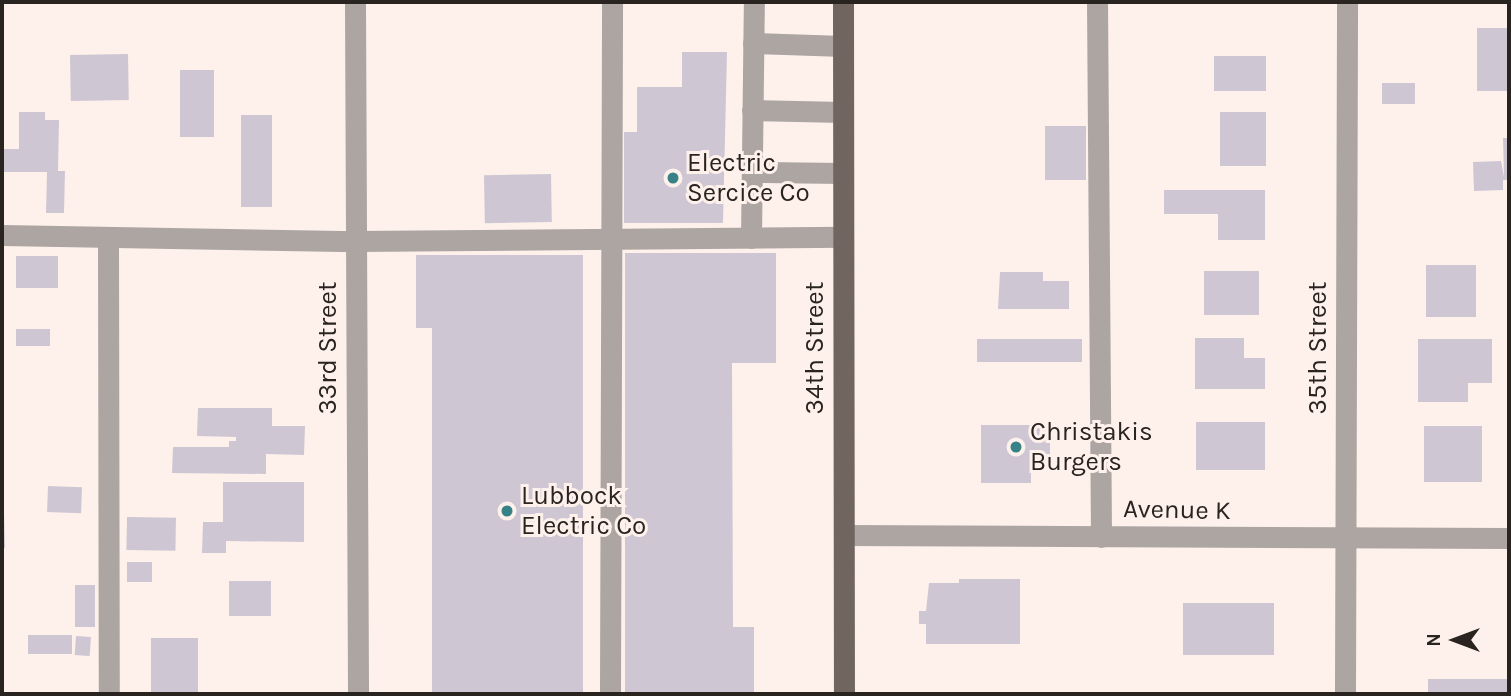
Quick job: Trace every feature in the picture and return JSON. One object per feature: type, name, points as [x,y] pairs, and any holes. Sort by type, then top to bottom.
[{"type":"main road","name":"34th Street","points":[[843,2],[844,694]]},
{"type":"street","name":"33rd Street","points":[[355,2],[358,694]]},
{"type":"street","points":[[610,694],[612,2]]},
{"type":"street","points":[[751,238],[754,2]]},
{"type":"street","points":[[1097,2],[1101,537]]},
{"type":"street","name":"35th Street","points":[[1345,694],[1347,2]]},
{"type":"street","points":[[753,43],[843,46]]},
{"type":"street","points":[[752,110],[843,112]]},
{"type":"street","points":[[752,172],[843,173]]},
{"type":"street","points":[[2,235],[356,241],[843,237]]},
{"type":"street","points":[[108,237],[109,694]]},
{"type":"street","name":"Avenue K","points":[[844,535],[1345,540],[1509,538]]},
{"type":"building","points":[[1477,28],[1509,28],[1509,91],[1477,91]]},
{"type":"building","name":"Electric Sercice Co","points":[[682,52],[727,52],[723,223],[624,223],[624,132],[637,132],[637,87],[682,87]]},
{"type":"building","points":[[128,54],[129,100],[71,101],[70,55]]},
{"type":"building","points":[[1214,56],[1266,56],[1266,91],[1214,91]]},
{"type":"building","points":[[180,70],[214,70],[214,137],[180,137]]},
{"type":"building","points":[[1382,83],[1415,83],[1415,104],[1382,104]]},
{"type":"building","points":[[19,112],[45,112],[45,120],[59,120],[58,171],[65,171],[64,213],[46,213],[47,172],[2,172],[2,149],[19,149]]},
{"type":"building","points":[[1220,112],[1266,112],[1266,166],[1220,166]]},
{"type":"building","points":[[241,115],[272,115],[272,207],[241,207]]},
{"type":"building","points":[[1045,126],[1086,126],[1086,180],[1045,180]]},
{"type":"building","points":[[1503,138],[1509,138],[1509,180],[1503,180],[1503,190],[1474,191],[1473,162],[1501,161],[1504,177]]},
{"type":"building","points":[[551,174],[552,222],[485,223],[484,175]]},
{"type":"building","points":[[1164,190],[1265,190],[1265,240],[1218,240],[1218,214],[1164,214]]},
{"type":"building","name":"Lubbock Electric Co","points":[[625,253],[776,253],[776,363],[732,363],[733,627],[754,627],[754,694],[625,694]]},
{"type":"building","name":"Lubbock Electric Co","points":[[416,255],[583,255],[583,694],[432,694],[432,328],[416,328]]},
{"type":"building","points":[[16,256],[58,256],[58,288],[16,288]]},
{"type":"building","points":[[1426,265],[1476,265],[1476,317],[1426,317]]},
{"type":"building","points":[[1204,271],[1259,271],[1259,315],[1204,315]]},
{"type":"building","points":[[1000,272],[1043,272],[1043,281],[1069,281],[1069,309],[998,309]]},
{"type":"building","points":[[16,329],[50,329],[50,346],[16,346]]},
{"type":"building","points":[[1195,338],[1244,338],[1244,358],[1265,358],[1265,389],[1195,389]]},
{"type":"building","points":[[977,339],[1082,339],[1082,362],[977,362]]},
{"type":"building","points":[[1418,339],[1492,339],[1492,383],[1468,383],[1468,402],[1418,402]]},
{"type":"building","points":[[198,408],[272,408],[272,426],[305,426],[304,455],[266,454],[266,474],[172,473],[173,447],[229,447],[229,441],[236,441],[236,437],[197,436]]},
{"type":"building","points":[[1196,422],[1265,422],[1265,470],[1196,470]]},
{"type":"building","name":"Christakis Burgers","points":[[981,425],[1050,425],[1050,469],[1031,469],[1031,483],[981,483]]},
{"type":"building","points":[[1424,426],[1482,426],[1482,482],[1424,482]]},
{"type":"building","points":[[223,482],[304,482],[304,542],[226,541],[226,553],[202,553],[203,522],[223,522]]},
{"type":"building","points":[[48,486],[82,487],[81,513],[47,512]]},
{"type":"building","points":[[4,510],[5,548],[2,548]]},
{"type":"building","points":[[127,517],[176,518],[175,551],[126,550]]},
{"type":"building","points":[[127,562],[152,562],[152,582],[127,582]]},
{"type":"building","points":[[959,579],[1020,579],[1020,644],[926,644],[926,624],[919,624],[919,611],[926,611],[929,583],[959,583]]},
{"type":"building","points":[[229,581],[271,581],[271,616],[229,616]]},
{"type":"building","points":[[75,585],[95,585],[95,627],[75,627]]},
{"type":"building","points":[[1183,603],[1274,603],[1274,655],[1183,655]]},
{"type":"building","points":[[28,635],[72,635],[72,654],[28,654]]},
{"type":"building","points":[[76,636],[91,637],[90,656],[75,655]]},
{"type":"building","points":[[151,638],[198,638],[198,694],[151,694]]},
{"type":"building","points":[[1428,679],[1509,679],[1509,694],[1428,694]]},
{"type":"place","name":"Electric Sercice Co","points":[[673,178]]},
{"type":"place","name":"Christakis Burgers","points":[[1016,447]]},
{"type":"place","name":"Lubbock Electric Co","points":[[507,511]]}]
